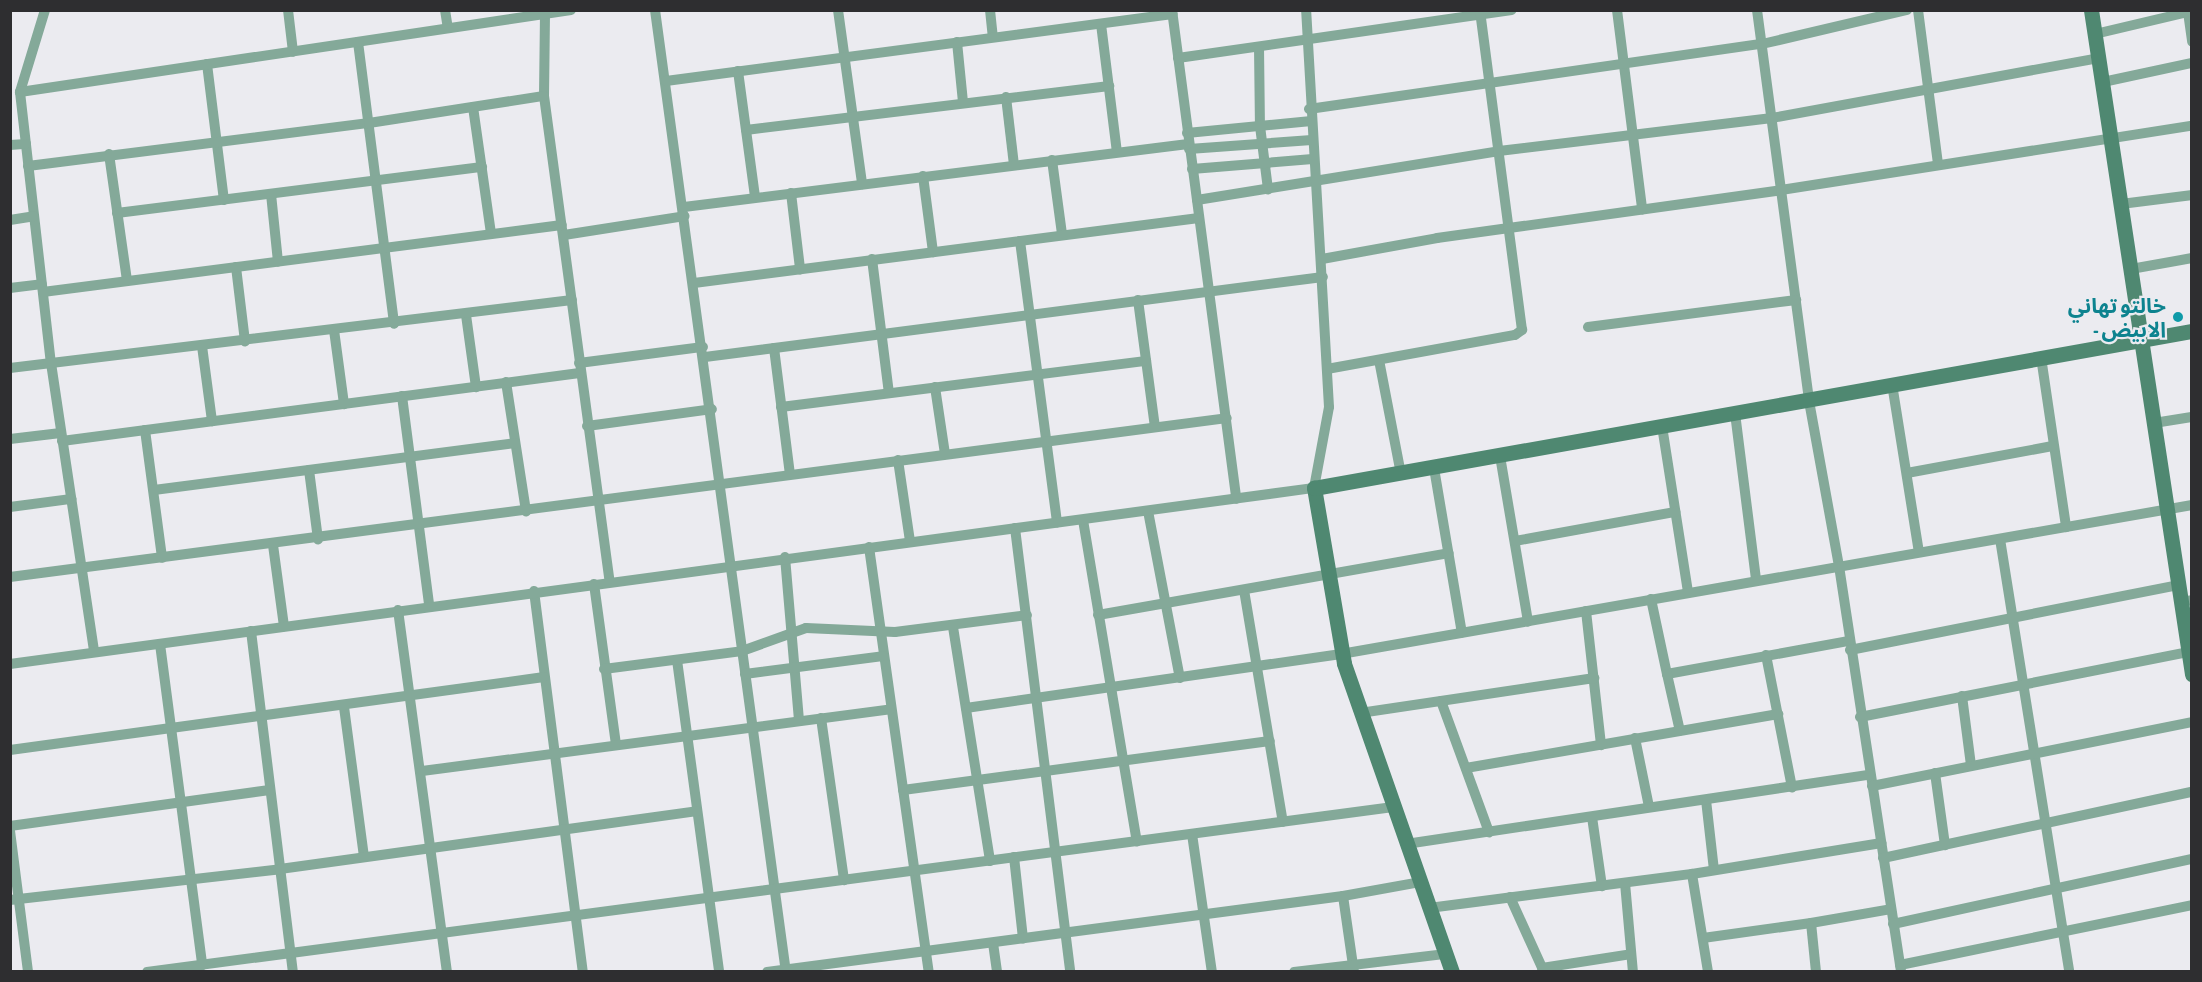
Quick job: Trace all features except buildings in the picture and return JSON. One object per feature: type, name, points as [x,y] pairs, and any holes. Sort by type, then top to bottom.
[{"type":"street","points":[[45,10],[20,92],[51,363],[94,652]]},
{"type":"street","points":[[288,10],[293,52]]},
{"type":"street","points":[[445,10],[448,28]]},
{"type":"street","points":[[20,92],[448,28],[515,14],[544,14],[571,10]]},
{"type":"street","points":[[655,10],[733,564],[742,651],[785,970]]},
{"type":"street","points":[[838,10],[862,184]]},
{"type":"street","points":[[990,10],[993,37]]},
{"type":"street","points":[[1306,10],[1309,109],[1322,259],[1327,369],[1327,429],[1314,489],[1341,654],[1452,972]]},
{"type":"street","points":[[1178,58],[1512,10]]},
{"type":"street","points":[[1617,10],[1642,209]]},
{"type":"street","points":[[1757,10],[1809,400],[1839,566],[1860,717],[1901,968],[2192,905]]},
{"type":"street","points":[[1309,109],[1762,44],[1907,10]]},
{"type":"street","points":[[1918,10],[1938,165]]},
{"type":"street","points":[[2091,10],[2113,140],[2177,585],[2186,601],[2191,672]]},
{"type":"street","points":[[2095,34],[2190,11],[2192,42]]},
{"type":"street","points":[[666,81],[1101,24],[1173,12],[1188,142],[1211,291],[1236,499]]},
{"type":"street","points":[[1327,369],[1520,333],[1522,325],[1480,13]]},
{"type":"street","points":[[544,14],[544,96],[579,368],[610,582]]},
{"type":"street","points":[[1101,24],[1117,152]]},
{"type":"street","points":[[358,42],[394,324]]},
{"type":"street","points":[[957,42],[963,102]]},
{"type":"street","points":[[1259,47],[1261,144],[1268,189]]},
{"type":"street","points":[[1197,200],[1499,151],[1772,118],[2099,58]]},
{"type":"street","points":[[2103,82],[2192,63]]},
{"type":"street","points":[[207,64],[224,200]]},
{"type":"street","points":[[738,72],[755,197]]},
{"type":"street","points":[[746,130],[1109,86]]},
{"type":"street","points":[[28,166],[369,123],[544,96]]},
{"type":"street","points":[[1006,97],[1014,165]]},
{"type":"street","points":[[473,107],[491,234]]},
{"type":"street","points":[[10,288],[43,288],[127,281],[491,234],[563,230],[684,212],[755,197],[1117,152],[1188,142],[1260,126],[1311,121]]},
{"type":"street","points":[[1322,259],[1509,228],[1781,190],[2192,126]]},
{"type":"street","points":[[1188,142],[1261,144],[1312,140]]},
{"type":"street","points":[[10,145],[26,144]]},
{"type":"street","points":[[109,154],[127,281]]},
{"type":"street","points":[[1192,169],[1313,159]]},
{"type":"street","points":[[1052,160],[1062,234]]},
{"type":"street","points":[[117,213],[482,167]]},
{"type":"street","points":[[923,176],[933,252]]},
{"type":"street","points":[[791,193],[800,269]]},
{"type":"street","points":[[271,194],[278,262]]},
{"type":"street","points":[[2121,204],[2192,195]]},
{"type":"street","points":[[10,220],[34,216]]},
{"type":"street","points":[[694,283],[1199,218]]},
{"type":"street","points":[[1020,240],[1057,523]]},
{"type":"street","points":[[2131,268],[2192,258]]},
{"type":"street","points":[[872,259],[889,393]]},
{"type":"street","points":[[236,267],[245,341]]},
{"type":"street","points":[[10,439],[145,430],[476,387],[579,368],[704,352],[774,348],[1030,313],[1323,277]]},
{"type":"street","points":[[10,368],[394,324],[572,300]]},
{"type":"street","points":[[1138,300],[1155,427]]},
{"type":"street","points":[[1588,327],[1796,300]]},
{"type":"street","points":[[466,315],[476,387]]},
{"type":"street","points":[[334,330],[344,404]]},
{"type":"street","points":[[10,664],[785,557],[1314,489],[2192,331]]},
{"type":"street","points":[[202,346],[212,421]]},
{"type":"street","points":[[774,348],[790,474]]},
{"type":"street","points":[[2041,357],[2066,527]]},
{"type":"street","points":[[1379,360],[1401,474]]},
{"type":"street","points":[[781,407],[1146,361]]},
{"type":"street","points":[[506,382],[526,510]]},
{"type":"street","points":[[1892,384],[1919,552]]},
{"type":"street","points":[[935,387],[945,454]]},
{"type":"street","points":[[402,396],[429,605]]},
{"type":"street","points":[[587,426],[712,409]]},
{"type":"street","points":[[1735,413],[1756,580]]},
{"type":"street","points":[[2154,423],[2192,417]]},
{"type":"street","points":[[10,577],[273,545],[722,483],[1227,418]]},
{"type":"street","points":[[1662,426],[1688,592]]},
{"type":"street","points":[[145,430],[162,558]]},
{"type":"street","points":[[154,490],[516,443]]},
{"type":"street","points":[[1907,473],[2053,446]]},
{"type":"street","points":[[1500,456],[1528,622]]},
{"type":"street","points":[[898,460],[910,541]]},
{"type":"street","points":[[1434,468],[1462,633]]},
{"type":"street","points":[[309,470],[318,538]]},
{"type":"street","points":[[10,507],[71,500]]},
{"type":"street","points":[[966,708],[1111,689],[1341,654],[2192,505]]},
{"type":"street","points":[[1148,511],[1180,678]]},
{"type":"street","points":[[1515,541],[1675,512]]},
{"type":"street","points":[[1083,519],[1137,841]]},
{"type":"street","points":[[1015,528],[1047,770],[1070,972]]},
{"type":"street","points":[[2000,538],[2069,972]]},
{"type":"street","points":[[273,545],[284,626]]},
{"type":"street","points":[[869,547],[890,709],[916,870],[929,972]]},
{"type":"street","points":[[1098,615],[1449,553]]},
{"type":"street","points":[[785,557],[799,720]]},
{"type":"street","points":[[594,584],[616,745]]},
{"type":"street","points":[[1667,674],[1766,655],[1850,646],[2013,618],[2177,585]]},
{"type":"street","points":[[1244,590],[1283,822]]},
{"type":"street","points":[[534,591],[553,753],[583,972]]},
{"type":"street","points":[[1652,599],[1680,731]]},
{"type":"street","points":[[398,610],[422,771],[447,972]]},
{"type":"street","points":[[1586,611],[1601,745]]},
{"type":"street","points":[[604,669],[742,651],[791,632],[821,627],[880,633],[953,627],[1027,615]]},
{"type":"street","points":[[953,627],[990,861]]},
{"type":"street","points":[[251,631],[293,972]]},
{"type":"street","points":[[160,644],[202,964]]},
{"type":"street","points":[[1860,717],[2023,682],[2188,652]]},
{"type":"street","points":[[1766,655],[1792,787]]},
{"type":"street","points":[[745,674],[883,656]]},
{"type":"street","points":[[677,660],[719,972]]},
{"type":"street","points":[[10,750],[411,698],[544,677]]},
{"type":"street","points":[[1360,713],[1594,678]]},
{"type":"street","points":[[1962,696],[1971,765]]},
{"type":"street","points":[[1441,700],[1489,832]]},
{"type":"street","points":[[344,707],[364,857]]},
{"type":"street","points":[[422,771],[890,709]]},
{"type":"street","points":[[1466,768],[1778,714]]},
{"type":"street","points":[[821,718],[844,880]]},
{"type":"street","points":[[1406,844],[1792,787],[1935,773],[2192,722]]},
{"type":"street","points":[[1635,738],[1649,807]]},
{"type":"street","points":[[903,789],[1270,741]]},
{"type":"street","points":[[1935,773],[1945,845]]},
{"type":"street","points":[[10,826],[270,790]]},
{"type":"street","points":[[1883,858],[2192,792]]},
{"type":"street","points":[[1706,800],[1714,870]]},
{"type":"street","points":[[147,972],[1393,807]]},
{"type":"street","points":[[15,900],[280,869],[696,811]]},
{"type":"street","points":[[1592,817],[1602,886]]},
{"type":"street","points":[[10,831],[15,900],[28,972]]},
{"type":"street","points":[[1192,834],[1212,972]]},
{"type":"street","points":[[1429,908],[1692,874],[1881,843]]},
{"type":"street","points":[[1014,857],[1023,939]]},
{"type":"street","points":[[1893,924],[2056,891],[2192,859]]},
{"type":"street","points":[[1692,874],[1708,972]]},
{"type":"street","points":[[767,972],[1343,896],[1420,882]]},
{"type":"street","points":[[1625,883],[1634,972]]},
{"type":"street","points":[[1343,896],[1353,968]]},
{"type":"street","points":[[1510,897],[1543,970],[1631,954]]},
{"type":"street","points":[[1703,938],[1891,909]]},
{"type":"street","points":[[1811,923],[1816,972]]},
{"type":"street","points":[[993,943],[997,972]]},
{"type":"street","points":[[1293,972],[1353,968],[1446,954]]},
{"type":"place","name":"خالتو تهاني - الابيض","points":[[2178,317]]}]
